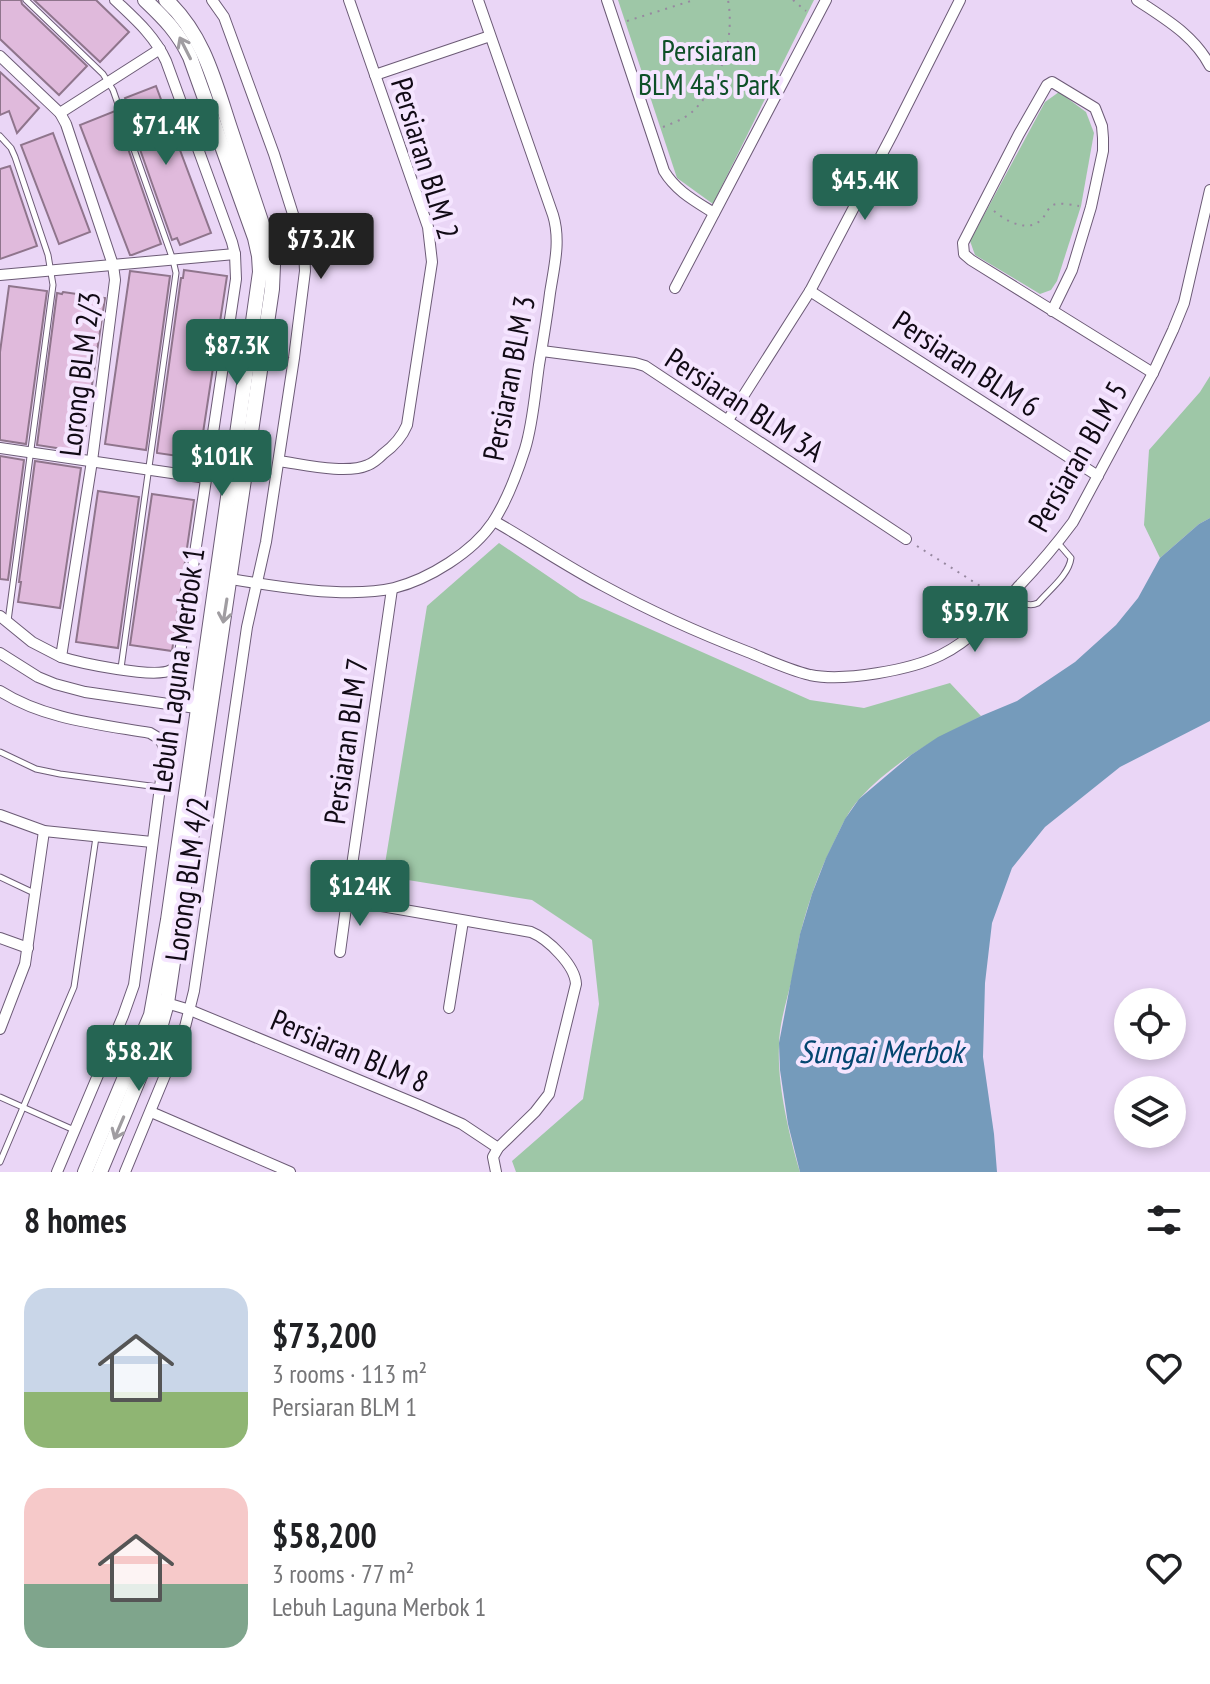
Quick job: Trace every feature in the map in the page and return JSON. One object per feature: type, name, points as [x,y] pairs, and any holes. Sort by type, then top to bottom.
[{"type":"street","points":[[4,619],[49,652],[81,663],[168,672],[179,660],[236,279],[235,254],[160,49],[144,27],[115,0]]},
{"type":"street","name":"Lebuh Laguna Merbok 1","points":[[100,1172],[160,1028],[170,905],[222,578],[259,256],[242,199],[182,39],[145,0]]},
{"type":"street","name":"Lebuh Laguna Merbok 1","points":[[166,0],[191,28],[204,54],[270,248],[273,265],[272,289],[222,578]]},
{"type":"street","name":"Lorong BLM 4/2","points":[[125,1172],[190,1010],[247,627],[262,565],[279,461],[305,259],[274,154],[224,17],[212,0]]},
{"type":"street","name":"Persiaran BLM 2","points":[[279,461],[347,469],[367,466],[392,448],[407,425],[432,251],[428,227],[349,0]]},
{"type":"street","name":"Persiaran BLM 3","points":[[222,578],[326,591],[392,589],[427,576],[448,563],[494,521],[526,446],[557,247],[556,224],[478,0]]},
{"type":"street","points":[[607,0],[664,171],[681,192],[714,213]]},
{"type":"street","points":[[675,288],[826,0]]},
{"type":"street","points":[[728,420],[810,291],[960,0]]},
{"type":"street","points":[[1137,0],[1188,36],[1210,66]]},
{"type":"street","points":[[375,75],[490,36]]},
{"type":"street","points":[[60,113],[160,49]]},
{"type":"street","name":"Lorong BLM 2/3","points":[[0,56],[60,113],[71,136],[113,265],[115,280],[92,461],[61,657]]},
{"type":"street","points":[[1052,311],[1069,279],[1091,207],[1103,151],[1098,114],[1089,103],[1052,82],[1047,85],[1019,134],[963,243],[964,254],[971,260],[1052,311],[1153,373]]},
{"type":"street","name":"Persiaran BLM 5","points":[[494,521],[603,585],[657,612],[732,646],[810,675],[848,676],[901,668],[941,655],[992,617],[1073,522],[1153,373],[1184,303],[1210,190]]},
{"type":"street","points":[[0,275],[235,254]]},
{"type":"street","name":"Persiaran BLM 6","points":[[810,291],[1098,476]]},
{"type":"street","name":"Persiaran BLM 3A","points":[[542,351],[645,366],[906,539]]},
{"type":"street","points":[[0,448],[206,478]]},
{"type":"street","name":"Persiaran BLM 7","points":[[340,952],[392,589]]},
{"type":"street","points":[[0,653],[30,673],[55,684],[85,692],[203,709]]},
{"type":"street","points":[[0,691],[42,711],[156,736],[165,749],[134,985],[57,1172]]},
{"type":"street","points":[[0,815],[44,831],[152,842]]},
{"type":"street","points":[[0,1029],[20,981],[28,948],[44,831]]},
{"type":"street","points":[[347,900],[537,934],[551,945],[575,976],[573,998],[549,1094],[498,1148],[493,1157],[496,1172]]},
{"type":"street","points":[[449,1008],[463,921]]},
{"type":"street","points":[[0,938],[28,948]]},
{"type":"street","name":"Lebuh Laguna Merbok 1","points":[[85,1172],[161,1002]]},
{"type":"street","name":"Persiaran BLM 8","points":[[161,1002],[190,1010],[433,1111],[476,1132],[498,1148]]},
{"type":"street","points":[[151,1112],[290,1172]]},
{"type":"lane","points":[[26,0],[108,81],[120,104],[176,273],[120,669]]},
{"type":"lane","points":[[0,136],[15,157],[53,285],[31,453],[4,619]]},
{"type":"lane","points":[[1009,598],[1032,606],[1064,574],[1071,564],[1071,558],[1058,542]]},
{"type":"lane","points":[[0,752],[36,769],[160,787]]},
{"type":"lane","points":[[0,1162],[74,987],[96,837]]},
{"type":"lane","points":[[0,877],[34,893]]},
{"type":"lane","points":[[0,1097],[75,1130]]},
{"type":"path","points":[[615,25],[694,0]]},
{"type":"path","points":[[651,132],[678,121],[703,99],[723,64],[730,37],[728,0]]},
{"type":"path","points":[[793,0],[816,19]]},
{"type":"path","points":[[691,50],[723,64]]},
{"type":"path","points":[[984,203],[1003,219],[1030,225],[1040,221],[1050,206],[1091,207]]},
{"type":"path","points":[[906,539],[1009,598]]},
{"type":"green space","name":"Persiaran BLM 4a's Park","points":[[618,0],[814,0],[713,204],[677,178]]},
{"type":"green space","points":[[1059,92],[1086,112],[1094,133],[1081,206],[1057,281],[1051,290],[1040,294],[975,255],[970,241],[1045,102]]},
{"type":"green space","points":[[1210,376],[1210,518],[1160,558],[1144,525],[1149,450],[1200,392]]},
{"type":"green space","points":[[499,543],[580,598],[810,700],[864,708],[950,683],[981,716],[917,751],[873,785],[849,813],[820,873],[800,936],[779,1037],[782,1093],[800,1172],[516,1172],[512,1161],[583,1099],[599,1004],[592,940],[532,900],[383,876],[427,606]]},
{"type":"water","name":"Sungai Merbok","points":[[1210,518],[1210,721],[1120,767],[1045,827],[1012,868],[992,923],[985,983],[983,1057],[997,1172],[800,1172],[788,1124],[779,1043],[800,934],[826,858],[845,819],[859,799],[911,755],[938,737],[1017,701],[1075,662],[1116,625],[1138,598],[1160,558]]},
{"type":"building","points":[[0,0],[21,0],[87,66],[59,95],[0,39]]},
{"type":"building","points":[[34,0],[96,0],[129,32],[100,62]]},
{"type":"building","points":[[0,72],[39,108],[17,133],[9,111],[0,115]]},
{"type":"building","points":[[156,86],[211,233],[180,245],[177,238],[172,240],[125,107],[128,106],[125,98]]},
{"type":"building","points":[[115,111],[161,244],[132,255],[80,125]]},
{"type":"building","points":[[53,133],[90,232],[59,244],[21,145]]},
{"type":"building","points":[[10,166],[37,246],[0,259],[0,169]]},
{"type":"building","points":[[184,270],[227,276],[199,459],[157,453]]},
{"type":"building","points":[[130,271],[170,276],[146,450],[105,444]]},
{"type":"building","points":[[9,286],[47,291],[26,444],[0,440],[0,352]]},
{"type":"building","points":[[57,293],[105,298],[82,452],[37,445]]},
{"type":"building","points":[[0,456],[24,460],[8,580],[0,579]]},
{"type":"building","points":[[35,461],[81,468],[60,608],[18,602]]},
{"type":"building","points":[[98,491],[139,497],[118,648],[76,642]]},
{"type":"building","points":[[152,494],[194,500],[172,651],[130,645]]}]
